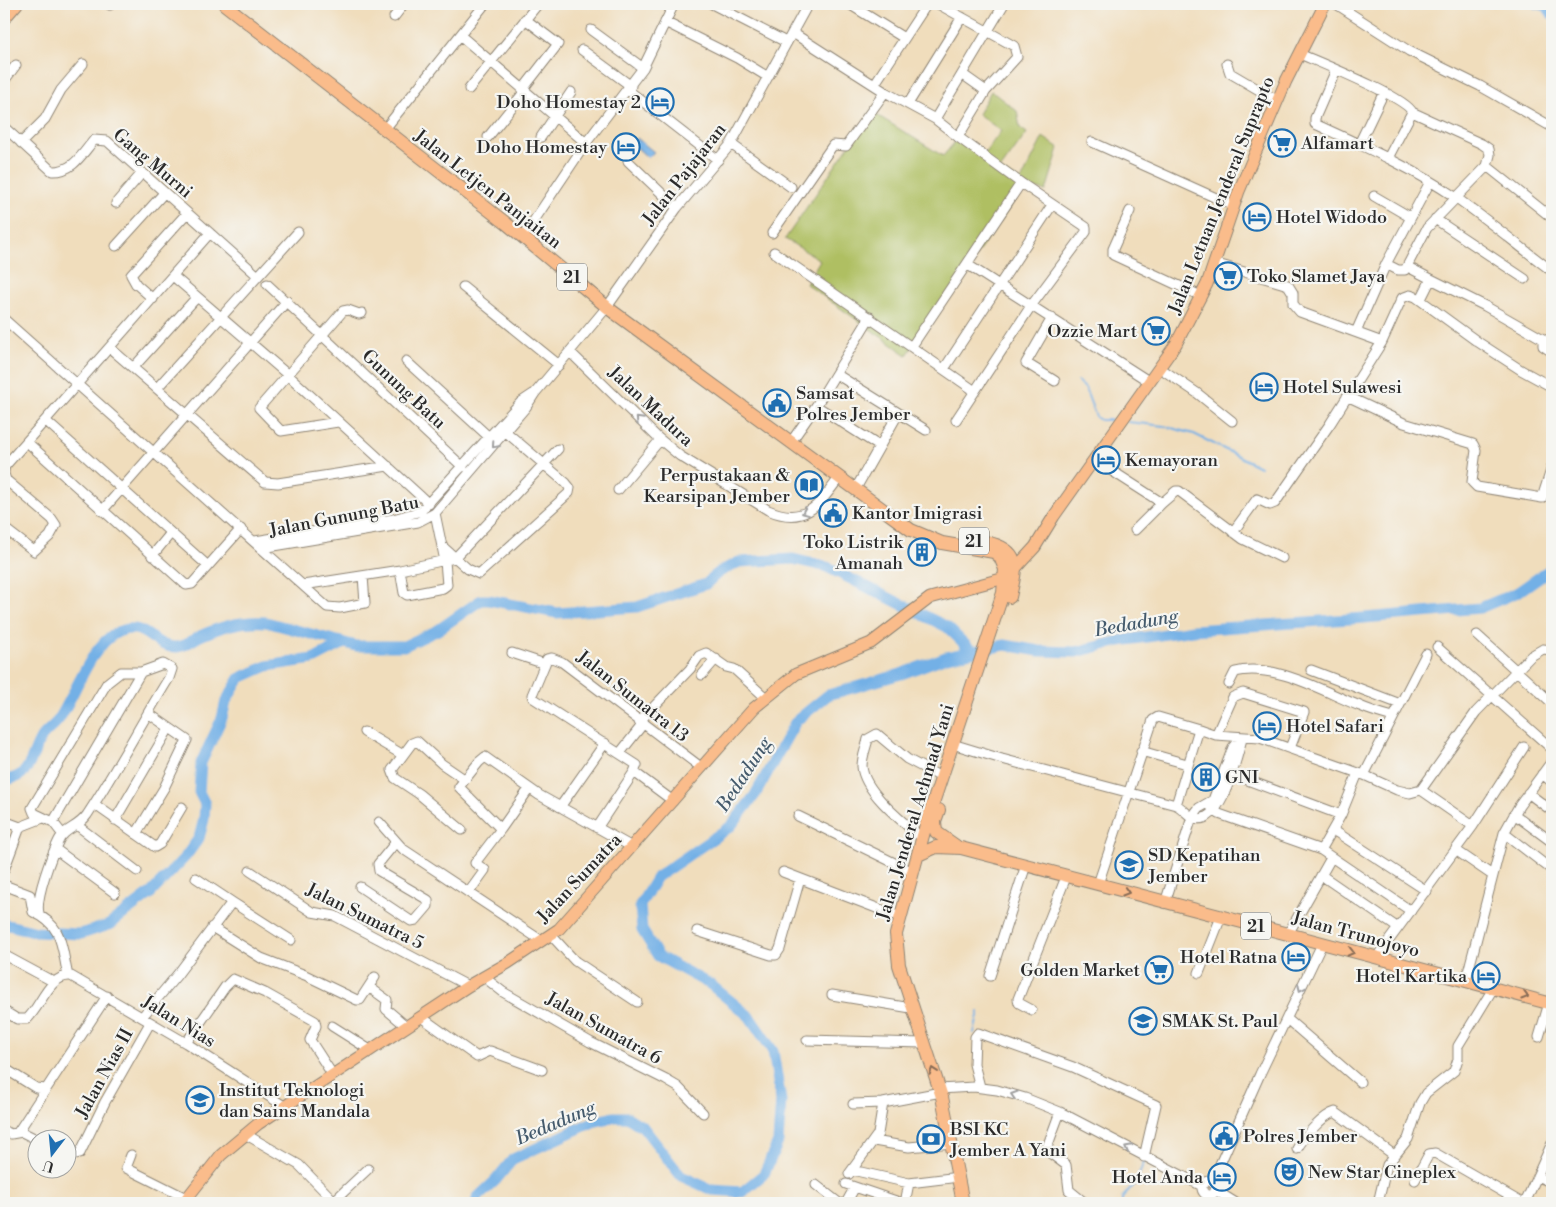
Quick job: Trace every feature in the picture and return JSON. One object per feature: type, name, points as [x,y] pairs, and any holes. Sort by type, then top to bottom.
[{"type":"highway","name":"Jalan Letjen Panjaitan","points":[[224,4],[524,238],[607,306],[855,490],[911,530],[929,538]]},
{"type":"highway","name":"21","points":[[929,538],[994,552],[1000,557],[1007,571]]},
{"type":"highway","name":"21","points":[[929,538],[987,542],[1001,546],[1007,571]]},
{"type":"highway","name":"Jalan Jenderal Achmad Yani","points":[[963,1203],[940,1090],[911,1008],[895,947],[900,916],[941,777],[977,687],[999,623],[1007,571]]},
{"type":"highway","name":"Jalan Jenderal Achmad Yani","points":[[961,848],[941,837],[934,825],[977,687]]},
{"type":"highway","name":"Jalan Trunojoyo","points":[[918,855],[936,847],[961,848],[1322,944],[1494,987],[1550,1004]]},
{"type":"main road","points":[[4,19],[17,4]]},
{"type":"main road","name":"Jalan Letnan Jenderal Suprapto","points":[[1007,571],[1031,546],[1054,516],[1176,344],[1201,296],[1234,206],[1278,100],[1325,4]]},
{"type":"main road","name":"Jalan Sumatra","points":[[184,1200],[221,1155],[245,1134],[332,1074],[546,938],[568,921],[765,697],[796,674],[871,643],[924,602],[1007,571]]},
{"type":"street","points":[[394,17],[404,4]]},
{"type":"street","points":[[384,130],[485,4]]},
{"type":"street","points":[[469,89],[538,4]]},
{"type":"street","points":[[524,238],[586,143],[630,88],[643,68],[674,4]]},
{"type":"street","points":[[712,4],[786,42]]},
{"type":"street","name":"Jalan Pajajaran","points":[[607,306],[677,208],[731,144],[808,4]]},
{"type":"street","points":[[849,4],[904,38]]},
{"type":"street","points":[[874,85],[927,4]]},
{"type":"street","points":[[938,4],[1014,46],[1017,57],[986,91],[958,137]]},
{"type":"street","points":[[935,118],[989,33],[1004,4]]},
{"type":"street","points":[[1336,4],[1409,51],[1480,86],[1552,127]]},
{"type":"street","points":[[908,104],[962,17]]},
{"type":"street","points":[[488,137],[558,44],[525,19]]},
{"type":"street","points":[[666,22],[737,58],[768,77]]},
{"type":"street","points":[[590,30],[643,68]]},
{"type":"street","points":[[793,33],[884,92],[935,118],[1021,183],[1086,227],[956,420]]},
{"type":"street","points":[[461,36],[586,143]]},
{"type":"street","points":[[582,50],[718,160]]},
{"type":"street","points":[[1300,54],[1384,92],[1408,105],[1412,112],[1490,149],[1487,166],[1455,197],[1420,238],[1408,267],[1402,271],[1386,264]]},
{"type":"street","points":[[4,81],[16,64]]},
{"type":"street","points":[[21,143],[45,119],[61,90],[83,64]]},
{"type":"street","points":[[1228,64],[1227,68],[1230,73],[1278,100]]},
{"type":"street","points":[[1336,70],[1314,122],[1315,124],[1388,158],[1455,197],[1552,271]]},
{"type":"street","points":[[962,74],[986,91]]},
{"type":"street","points":[[541,137],[571,92]]},
{"type":"street","points":[[772,233],[833,145],[846,146],[884,92]]},
{"type":"street","points":[[1359,144],[1384,92]]},
{"type":"street","points":[[1388,158],[1412,112]]},
{"type":"street","name":"Gang Murni","points":[[4,127],[49,170],[56,171],[67,168],[75,163],[94,140],[104,140],[258,276]]},
{"type":"street","points":[[1092,142],[1234,206]]},
{"type":"street","points":[[731,144],[790,186]]},
{"type":"street","points":[[628,162],[677,208]]},
{"type":"street","points":[[1487,166],[1552,218]]},
{"type":"street","points":[[116,204],[142,172]]},
{"type":"street","points":[[1356,332],[1386,264],[1430,182]]},
{"type":"street","points":[[912,346],[968,265],[1021,183]]},
{"type":"street","points":[[116,246],[164,193]]},
{"type":"street","points":[[1374,196],[1410,218]]},
{"type":"street","points":[[944,369],[1052,205]]},
{"type":"street","points":[[1130,211],[1113,249],[1113,255],[1201,296]]},
{"type":"street","points":[[153,298],[136,284],[131,275],[187,214]]},
{"type":"street","points":[[1436,219],[1525,279]]},
{"type":"street","points":[[157,388],[298,232]]},
{"type":"street","points":[[4,528],[34,551],[50,536],[56,525],[52,519],[4,477],[6,466],[210,233]]},
{"type":"street","points":[[774,252],[976,391]]},
{"type":"street","points":[[1214,263],[1288,285],[1293,293],[1293,304],[1300,312],[1382,342]]},
{"type":"street","points":[[968,265],[1150,382]]},
{"type":"street","points":[[1408,267],[1485,306],[1543,340],[1542,346],[1552,352]]},
{"type":"street","points":[[173,276],[288,375],[430,504]]},
{"type":"street","points":[[1421,299],[1431,279]]},
{"type":"street","name":"Gunung Batu","points":[[267,284],[463,467]]},
{"type":"street","points":[[463,287],[559,365]]},
{"type":"street","points":[[1233,532],[1257,499],[1270,505],[1275,503],[1348,396],[1382,342],[1402,298],[1410,295],[1421,299],[1478,342],[1521,370],[1552,387]]},
{"type":"street","points":[[133,368],[197,297]]},
{"type":"street","points":[[102,511],[287,302]]},
{"type":"street","name":"Jalan Gunung Batu","points":[[4,319],[262,548],[393,522],[413,515],[430,504],[458,480],[506,432],[535,393],[607,306]]},
{"type":"street","points":[[338,422],[284,432],[274,426],[259,408],[344,310],[355,314],[362,313]]},
{"type":"street","points":[[791,442],[836,374],[870,317]]},
{"type":"street","points":[[1052,318],[1026,363],[1055,381]]},
{"type":"street","points":[[110,348],[255,474],[270,483],[388,466]]},
{"type":"street","name":"Jalan Madura","points":[[570,352],[660,440],[697,468],[778,514],[799,515],[811,511],[839,478]]},
{"type":"street","name":"Gunung Batu","points":[[406,361],[489,438]]},
{"type":"street","points":[[1160,368],[1197,393],[1232,421]]},
{"type":"street","points":[[836,374],[926,430]]},
{"type":"street","name":"Jalan Gunung Batu","points":[[255,541],[393,522],[418,522],[435,513],[458,480],[463,467],[521,402],[535,393]]},
{"type":"street","points":[[1348,396],[1404,423],[1473,444],[1476,450],[1472,482],[1477,487],[1542,498],[1552,467]]},
{"type":"street","points":[[821,409],[879,446]]},
{"type":"street","points":[[855,490],[898,414]]},
{"type":"street","points":[[46,421],[208,566]]},
{"type":"street","points":[[442,546],[472,572],[481,573],[569,494],[569,486],[506,432]]},
{"type":"street","points":[[618,490],[660,440]]},
{"type":"street","points":[[27,442],[152,556],[182,582],[190,586],[241,528]]},
{"type":"street","points":[[303,585],[400,570],[455,558],[558,449]]},
{"type":"street","points":[[1095,460],[1162,503]]},
{"type":"street","points":[[1135,530],[1162,503],[1176,491],[1179,491],[1233,532],[1282,558]]},
{"type":"street","points":[[400,570],[405,594],[434,590],[447,585],[445,561],[435,513]]},
{"type":"street","points":[[152,556],[171,533]]},
{"type":"street","points":[[262,548],[326,607],[340,608],[365,603],[363,576]]},
{"type":"street","points":[[1477,636],[1552,704]]},
{"type":"street","points":[[1437,646],[1492,697],[1552,748]]},
{"type":"street","points":[[1098,884],[1151,724],[1158,717],[1216,735],[1260,738],[1361,774],[1397,790],[1410,793],[1421,790],[1476,712],[1516,671],[1536,652],[1543,649],[1552,650]]},
{"type":"street","points":[[512,653],[546,664],[532,695],[533,698],[637,765],[597,828]]},
{"type":"street","points":[[620,753],[641,723],[702,654],[706,653],[726,667],[734,669],[765,697]]},
{"type":"street","points":[[1321,850],[1426,654]]},
{"type":"street","name":"Jalan Sumatra 13","points":[[546,664],[550,657],[562,662],[702,768]]},
{"type":"street","points":[[702,675],[716,659]]},
{"type":"street","points":[[39,913],[40,896],[56,849],[63,835],[78,826],[94,804],[169,678],[172,669],[163,664],[141,672],[121,672],[107,683],[32,808],[32,811],[42,818],[52,822],[63,835]]},
{"type":"street","points":[[1229,684],[1235,672],[1259,670],[1297,679],[1361,707],[1393,717]]},
{"type":"street","points":[[1312,670],[1400,704]]},
{"type":"street","points":[[52,822],[141,672]]},
{"type":"street","points":[[1216,735],[1234,695],[1244,692],[1304,712],[1290,748]]},
{"type":"street","points":[[136,834],[164,788],[186,746],[186,739],[148,713]]},
{"type":"street","points":[[115,820],[169,728]]},
{"type":"street","points":[[1176,805],[1199,729]]},
{"type":"street","points":[[364,732],[404,755]]},
{"type":"street","points":[[922,838],[895,815],[865,778],[862,767],[868,739],[877,734],[907,759],[941,777]]},
{"type":"street","points":[[960,746],[1176,805],[1192,817],[1206,816],[1216,810],[1242,738]]},
{"type":"street","points":[[462,830],[393,776],[392,770],[412,743],[417,741],[442,764],[464,779]]},
{"type":"street","points":[[560,807],[605,744]]},
{"type":"street","points":[[1376,958],[1457,851],[1524,747]]},
{"type":"street","points":[[1142,751],[1187,764]]},
{"type":"street","points":[[501,829],[459,789],[464,779],[485,757],[529,789],[632,847]]},
{"type":"street","points":[[1466,980],[1504,833],[1514,814],[1552,760]]},
{"type":"street","points":[[634,772],[673,801]]},
{"type":"street","points":[[1228,773],[1341,815]]},
{"type":"street","points":[[1166,903],[1192,817],[1199,808],[1213,800],[1228,773]]},
{"type":"street","points":[[1542,774],[1552,782]]},
{"type":"street","points":[[469,892],[485,870],[475,863],[529,789]]},
{"type":"street","points":[[1421,790],[1473,826]]},
{"type":"street","points":[[1528,793],[1552,811]]},
{"type":"street","points":[[94,804],[151,845],[158,847],[182,807]]},
{"type":"street","points":[[1208,804],[1216,810],[1321,850],[1412,911]]},
{"type":"street","points":[[1514,814],[1552,842]]},
{"type":"street","points":[[798,816],[913,872]]},
{"type":"street","points":[[4,870],[20,828],[42,818]]},
{"type":"street","points":[[4,822],[20,828]]},
{"type":"street","points":[[379,822],[400,845],[469,892],[546,938],[575,961],[637,1002]]},
{"type":"street","points":[[78,826],[137,871]]},
{"type":"street","points":[[1333,830],[1426,891]]},
{"type":"street","points":[[1504,833],[1552,870]]},
{"type":"street","points":[[360,887],[411,921],[416,920],[428,906],[428,900],[379,871],[378,864],[400,845]]},
{"type":"street","points":[[56,849],[115,892]]},
{"type":"street","points":[[1457,851],[1492,875]]},
{"type":"street","points":[[1288,934],[1331,858]]},
{"type":"street","points":[[990,976],[1026,865]]},
{"type":"street","name":"Jalan Sumatra 5","points":[[250,871],[312,912],[335,916],[468,986]]},
{"type":"street","points":[[783,872],[900,916]]},
{"type":"street","points":[[1322,875],[1398,928]]},
{"type":"street","points":[[1032,1010],[1019,1003],[1018,1000],[1066,877]]},
{"type":"street","points":[[196,878],[291,940]]},
{"type":"street","points":[[697,931],[776,955],[783,940],[800,879]]},
{"type":"street","points":[[4,885],[30,895],[32,910],[39,913],[59,932],[68,976],[54,982],[27,1019],[17,1018],[4,1011]]},
{"type":"street","points":[[142,1017],[178,974],[232,902]]},
{"type":"street","points":[[1199,973],[1221,917]]},
{"type":"street","points":[[212,927],[261,958],[314,979],[355,1000],[360,1000],[375,977]]},
{"type":"street","points":[[853,1104],[883,1103],[940,1090],[980,1087],[1010,1093],[1060,1112],[1144,1157],[1203,1195],[1212,1194],[1260,1074],[1322,944]]},
{"type":"street","points":[[4,955],[54,982]]},
{"type":"street","name":"Jalan Nias","points":[[68,976],[107,996],[186,1043],[284,1106]]},
{"type":"street","name":"Jalan Sumatra 6","points":[[484,977],[504,992],[590,1042],[672,1084],[703,1113]]},
{"type":"street","points":[[186,1043],[233,979],[315,1021],[316,1026],[310,1040],[332,1074]]},
{"type":"street","points":[[369,987],[387,1000],[386,1009],[406,1026]]},
{"type":"street","points":[[1378,1203],[1386,1166],[1408,1140],[1417,1110],[1426,1093],[1454,1071],[1458,1059],[1458,1046],[1494,987]]},
{"type":"street","points":[[832,995],[911,1008]]},
{"type":"street","points":[[18,1132],[107,996]]},
{"type":"street","points":[[1539,1037],[1550,1004]]},
{"type":"street","points":[[421,1017],[477,1057],[490,1051],[542,1070]]},
{"type":"street","points":[[1287,1019],[1360,1082]]},
{"type":"street","name":"Jalan Nias II","points":[[78,1154],[80,1154],[105,1102],[150,1022]]},
{"type":"street","points":[[332,1026],[370,1050]]},
{"type":"street","points":[[980,1087],[974,1064],[975,1037],[978,1033],[1073,1067],[1156,1105],[1157,1108],[1144,1157]]},
{"type":"street","points":[[807,1040],[923,1042]]},
{"type":"street","points":[[4,1068],[36,1088],[46,1089]]},
{"type":"street","points":[[883,1103],[880,1127],[874,1141],[851,1172],[909,1183],[959,1177]]},
{"type":"street","points":[[1060,1112],[1046,1150],[1066,1165],[1069,1190],[1085,1203]]},
{"type":"street","points":[[1297,1149],[1303,1138],[1329,1114],[1335,1112],[1394,1156]]},
{"type":"street","points":[[4,1131],[11,1134],[18,1132],[28,1136]]},
{"type":"street","points":[[245,1134],[299,1165],[335,1202],[368,1169]]},
{"type":"street","points":[[874,1141],[909,1147],[952,1143]]},
{"type":"street","points":[[1415,1180],[1429,1154],[1435,1153],[1524,1203],[1552,1143]]},
{"type":"street","points":[[131,1155],[126,1168],[184,1200]]},
{"type":"street","points":[[1537,1176],[1552,1183]]},
{"type":"street","points":[[846,1203],[850,1185],[904,1203],[909,1183]]},
{"type":"street","points":[[816,1185],[839,1203]]},
{"type":"street","points":[[1214,1186],[1236,1203]]},
{"type":"green space","points":[[991,91],[1017,111],[1020,128],[1027,133],[1000,170],[1021,181],[1043,137],[1059,148],[1046,191],[1024,186],[907,355],[806,284],[820,260],[785,239],[872,112],[943,156],[959,137],[984,154],[1001,131],[978,114]]},
{"type":"water","points":[[637,138],[654,152],[648,158],[633,144]]},
{"type":"waterway","points":[[1538,4],[1547,6],[1552,14]]},
{"type":"waterway","points":[[1077,381],[1085,388],[1096,417],[1100,420],[1111,420]]},
{"type":"waterway","points":[[1128,422],[1164,426],[1194,434],[1260,467]]},
{"type":"waterway","points":[[4,780],[13,778],[25,771],[41,738],[59,719],[92,658],[108,638],[128,629],[136,629],[161,644],[177,647],[208,632],[224,627],[249,622],[266,622],[356,646],[404,646],[438,630],[481,600],[557,613],[637,607],[706,584],[719,572],[739,562],[793,559],[827,567],[947,627],[973,652]]},
{"type":"waterway","name":"Bedadung","points":[[476,1203],[477,1198],[495,1181],[513,1159],[593,1122],[613,1117],[627,1117],[643,1127],[681,1176],[712,1190],[742,1192],[764,1174],[778,1142],[781,1101],[773,1051],[749,1016],[711,985],[658,956],[642,930],[640,905],[657,877],[731,826],[755,795],[796,721],[828,695],[901,674],[946,657],[1005,645],[1039,651],[1076,652],[1120,641],[1193,630],[1480,608],[1518,592],[1552,568]]},
{"type":"waterway","points":[[4,924],[37,932],[81,934],[109,925],[150,894],[186,856],[199,838],[204,819],[205,804],[199,792],[201,763],[222,718],[226,701],[240,678],[267,666],[313,659],[344,643]]},
{"type":"waterway","points":[[974,1033],[979,1012]]},
{"type":"waterway","points":[[1122,1203],[1122,1198],[1135,1184],[1145,1160]]},
{"type":"place","name":"Doho Homestay 2","points":[[660,102]]},
{"type":"place","name":"Alfamart","points":[[1282,143]]},
{"type":"place","name":"Doho Homestay","points":[[626,147]]},
{"type":"place","name":"Hotel Widodo","points":[[1257,217]]},
{"type":"place","name":"Toko Slamet Jaya","points":[[1228,276]]},
{"type":"place","name":"Ozzie Mart","points":[[1156,331]]},
{"type":"place","name":"Hotel Sulawesi","points":[[1264,387]]},
{"type":"place","name":"Samsat Polres Jember","points":[[777,403]]},
{"type":"place","name":"Kemayoran","points":[[1106,460]]},
{"type":"place","name":"Perpustakaan & Kearsipan Jember","points":[[809,485]]},
{"type":"place","name":"Kantor Imigrasi","points":[[833,513]]},
{"type":"place","name":"Toko Listrik Amanah","points":[[922,552]]},
{"type":"place","name":"Hotel Safari","points":[[1267,726]]},
{"type":"place","name":"GNI","points":[[1206,777]]},
{"type":"place","name":"SD Kepatihan Jember","points":[[1129,865]]},
{"type":"place","name":"Hotel Ratna","points":[[1296,957]]},
{"type":"place","name":"Golden Market","points":[[1159,970]]},
{"type":"place","name":"Hotel Kartika","points":[[1486,976]]},
{"type":"place","name":"SMAK St. Paul","points":[[1143,1021]]},
{"type":"place","name":"Institut Teknologi dan Sains Mandala","points":[[200,1100]]},
{"type":"place","name":"Polres Jember","points":[[1224,1136]]},
{"type":"place","name":"BSI KC Jember A Yani","points":[[931,1139]]},
{"type":"place","name":"New Star Cineplex","points":[[1289,1172]]},
{"type":"place","name":"Hotel Anda","points":[[1222,1177]]}]
